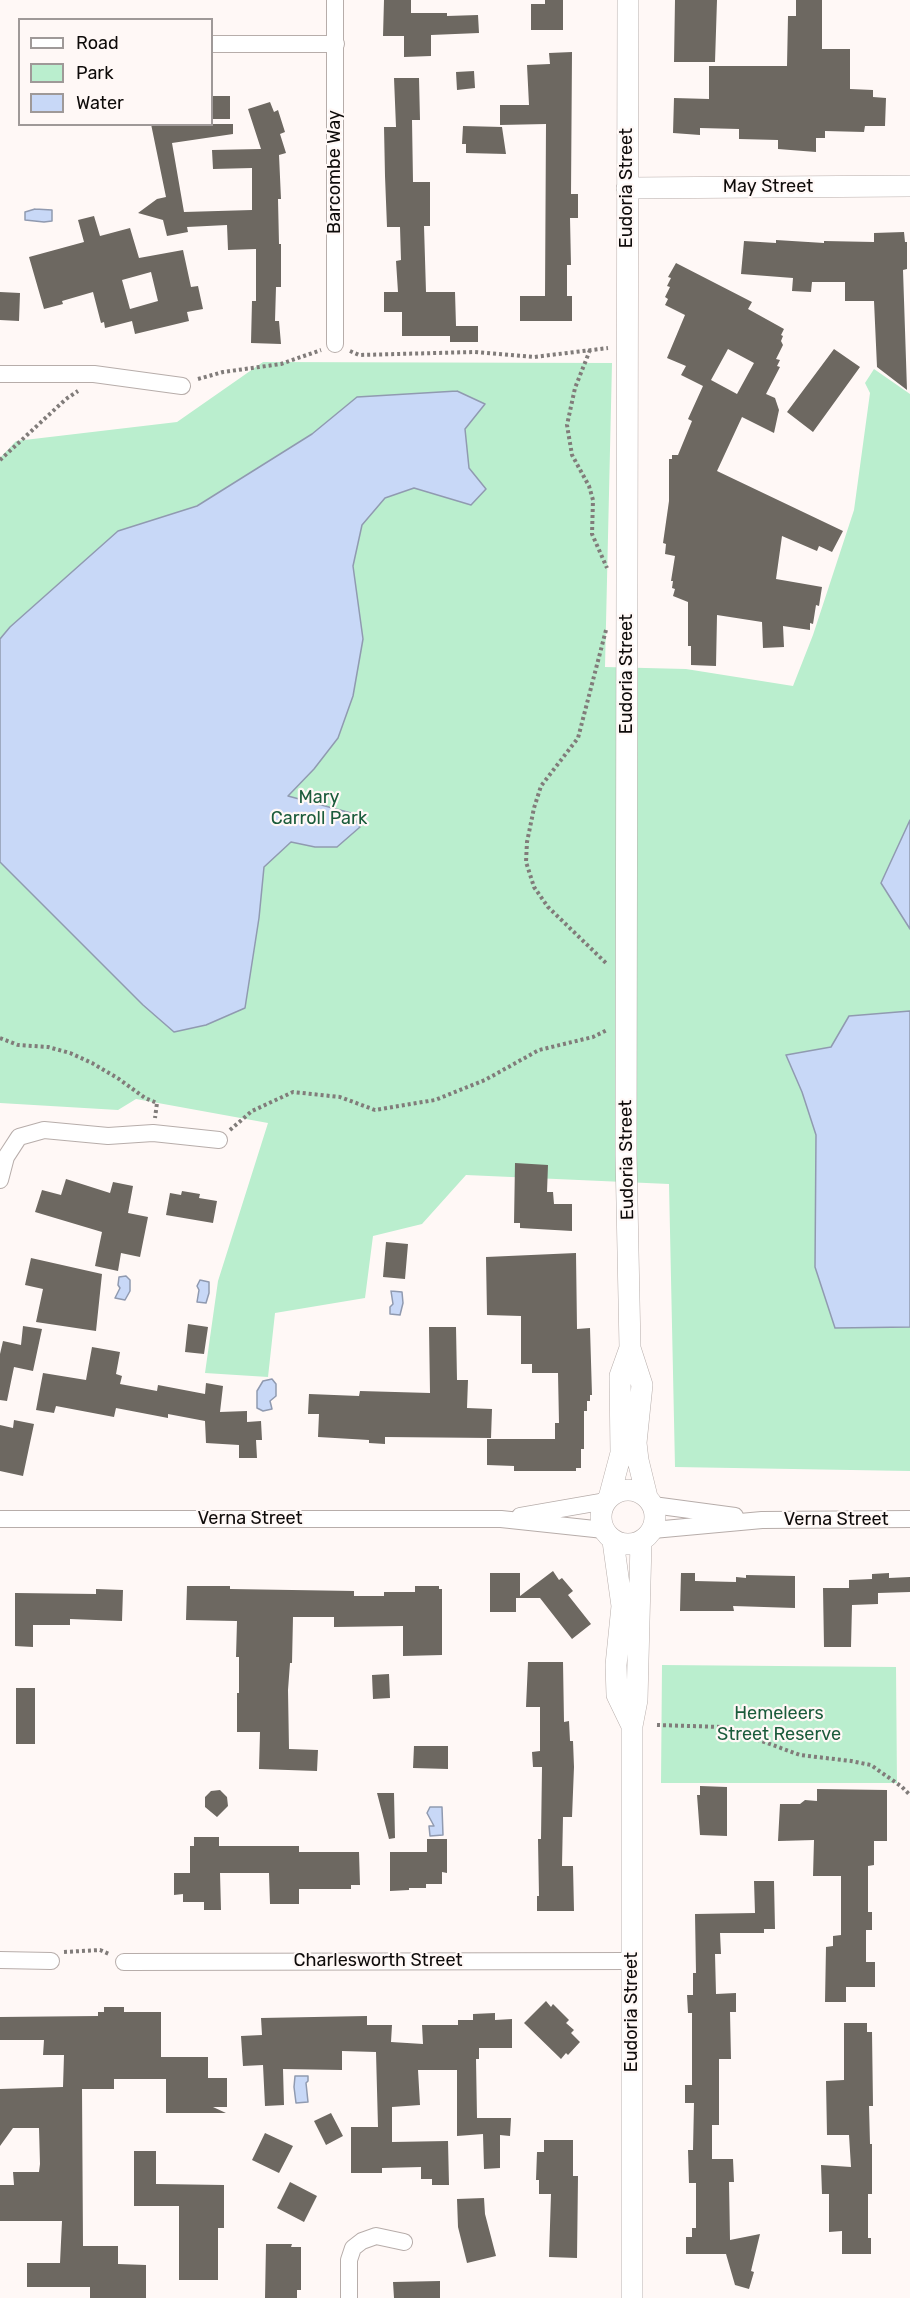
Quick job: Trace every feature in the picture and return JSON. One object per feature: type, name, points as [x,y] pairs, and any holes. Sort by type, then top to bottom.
[{"type":"street","name":"Barcombe Way","points":[[335,0],[335,344]]},
{"type":"street","name":"Eudoria Street","points":[[628,0],[626,1154],[630,1348],[642,1385],[636,1443],[638,1460],[650,1501]]},
{"type":"street","points":[[213,44],[336,44]]},
{"type":"street","name":"May Street","points":[[627,188],[910,186]]},
{"type":"street","points":[[0,374],[94,374],[182,386]]},
{"type":"street","points":[[0,1180],[6,1157],[19,1137],[44,1130],[108,1136],[153,1133],[219,1140]]},
{"type":"street","name":"Eudoria Street","points":[[607,1499],[621,1453],[620,1376],[630,1348]]},
{"type":"street","points":[[621,1491],[635,1491],[650,1501],[656,1517],[647,1536],[627,1545],[608,1535],[601,1520],[607,1499],[621,1491]]},
{"type":"street","name":"Verna Street","points":[[501,1519],[607,1499]]},
{"type":"street","name":"Verna Street","points":[[650,1501],[762,1520]]},
{"type":"street","name":"Verna Street","points":[[0,1519],[501,1519],[608,1535]]},
{"type":"street","name":"Verna Street","points":[[647,1536],[762,1520],[910,1519]]},
{"type":"street","name":"Eudoria Street","points":[[608,1535],[622,1606],[616,1665],[617,1695],[632,1726]]},
{"type":"street","name":"Eudoria Street","points":[[632,2298],[632,1726],[637,1700],[647,1536]]},
{"type":"street","points":[[0,1960],[51,1961]]},
{"type":"street","name":"Charlesworth Street","points":[[124,1962],[632,1961]]},
{"type":"street","points":[[349,2298],[349,2260],[353,2248],[362,2241],[376,2236],[404,2242]]},
{"type":"path","points":[[182,386],[206,376],[280,364],[335,344],[359,355],[474,352],[534,357],[611,347]]},
{"type":"path","points":[[590,350],[575,388],[567,425],[572,455],[589,486],[593,500],[592,534],[609,573]]},
{"type":"path","points":[[0,460],[66,399],[83,388]]},
{"type":"path","points":[[606,628],[578,738],[541,786],[527,842],[526,862],[534,887],[548,907],[607,964],[610,972]]},
{"type":"path","points":[[219,1140],[252,1111],[293,1092],[340,1097],[375,1110],[435,1100],[485,1080],[538,1050],[593,1037],[612,1028]]},
{"type":"path","points":[[0,1038],[18,1045],[48,1047],[70,1053],[110,1073],[145,1098],[157,1102],[153,1133]]},
{"type":"path","points":[[657,1725],[723,1727],[800,1755],[871,1765],[910,1795]]},
{"type":"path","points":[[51,1961],[66,1950],[100,1950],[124,1962]]},
{"type":"green space","name":"Mary Carroll Park","points":[[263,362],[612,363],[605,667],[686,669],[793,686],[813,635],[854,510],[870,393],[865,383],[874,369],[910,394],[910,1471],[675,1467],[669,1184],[466,1175],[422,1224],[373,1236],[365,1298],[275,1313],[268,1377],[205,1373],[218,1281],[268,1123],[136,1099],[118,1110],[0,1103],[0,458],[16,441],[177,422]]},
{"type":"green space","name":"Hemeleers Street Reserve","points":[[662,1665],[896,1667],[897,1783],[661,1783]]},
{"type":"water","points":[[35,209],[52,210],[52,221],[25,220],[25,212]]},
{"type":"water","points":[[457,391],[485,404],[465,429],[469,468],[486,489],[471,505],[414,488],[385,498],[362,525],[353,566],[363,639],[353,696],[338,738],[314,769],[288,796],[351,813],[360,827],[337,847],[315,847],[291,842],[264,867],[259,918],[245,1008],[206,1025],[174,1032],[143,1005],[0,862],[0,639],[10,627],[118,531],[197,506],[312,434],[357,397]]},
{"type":"water","points":[[910,820],[910,929],[881,883]]},
{"type":"water","points":[[910,1011],[910,1327],[835,1328],[815,1267],[816,1135],[802,1092],[786,1055],[831,1047],[849,1016]]},
{"type":"water","points":[[126,1276],[130,1280],[130,1291],[125,1300],[115,1298],[120,1288],[119,1277]]},
{"type":"water","points":[[200,1280],[209,1282],[206,1303],[197,1302],[199,1290],[197,1286]]},
{"type":"water","points":[[391,1291],[402,1292],[403,1303],[400,1315],[390,1314],[390,1307],[393,1304]]},
{"type":"water","points":[[272,1379],[276,1384],[276,1396],[270,1401],[272,1409],[263,1411],[257,1408],[257,1391],[263,1381]]},
{"type":"water","points":[[430,1807],[442,1807],[443,1835],[430,1836],[429,1826],[434,1826],[427,1813]]},
{"type":"water","points":[[295,2076],[308,2076],[306,2083],[308,2102],[296,2103]]},
{"type":"building","points":[[384,0],[411,0],[411,13],[447,13],[447,16],[478,15],[479,33],[431,35],[431,56],[404,57],[404,36],[383,36]]},
{"type":"building","points":[[545,0],[563,0],[563,30],[531,30],[531,4],[545,4]]},
{"type":"building","points":[[675,0],[717,0],[715,62],[674,62]]},
{"type":"building","points":[[796,0],[822,0],[822,49],[850,49],[850,89],[873,90],[873,97],[886,98],[885,126],[865,126],[864,132],[825,131],[825,138],[816,138],[816,152],[778,149],[778,140],[739,139],[739,129],[700,128],[700,135],[673,133],[674,98],[709,99],[709,66],[787,66],[788,16],[796,16]]},
{"type":"building","points":[[572,52],[571,194],[578,194],[578,218],[570,218],[571,265],[567,265],[567,296],[572,296],[572,321],[520,321],[520,296],[545,296],[546,124],[500,125],[500,105],[529,105],[527,65],[550,64],[549,53]]},
{"type":"building","points":[[474,71],[475,88],[457,90],[456,72]]},
{"type":"building","points":[[394,78],[419,78],[420,120],[412,120],[413,182],[430,182],[430,226],[424,226],[426,292],[455,292],[456,326],[478,326],[478,342],[450,342],[450,336],[402,336],[402,312],[384,312],[384,292],[398,292],[396,261],[401,260],[400,227],[387,227],[385,176],[384,127],[396,127]]},
{"type":"building","points":[[213,96],[230,96],[230,119],[213,119]]},
{"type":"building","points":[[270,102],[274,112],[278,110],[285,132],[280,134],[286,153],[279,155],[281,287],[276,287],[275,321],[279,321],[281,344],[251,343],[252,301],[256,301],[256,249],[228,250],[227,225],[187,227],[188,232],[167,236],[163,220],[138,213],[157,199],[166,197],[151,126],[213,126],[213,124],[233,124],[233,134],[172,143],[184,212],[252,210],[252,168],[213,169],[212,150],[261,149],[248,109]]},
{"type":"building","points":[[463,126],[502,127],[506,154],[466,153],[466,144],[462,144]]},
{"type":"building","points":[[94,216],[100,236],[130,228],[139,258],[183,250],[191,287],[198,286],[203,309],[187,312],[189,321],[135,334],[132,321],[105,328],[104,322],[101,323],[93,292],[44,309],[29,257],[84,242],[78,220]],"holes":[[[151,272],[158,301],[130,309],[122,280]]]},
{"type":"building","points":[[904,232],[905,242],[907,242],[907,269],[903,270],[907,390],[877,367],[874,301],[845,301],[845,282],[812,282],[811,292],[792,291],[793,278],[741,274],[744,241],[874,242],[874,233]]},
{"type":"building","points":[[676,263],[752,302],[748,309],[784,329],[781,335],[783,345],[776,359],[780,360],[777,366],[780,367],[766,394],[775,398],[779,410],[774,433],[742,417],[717,471],[843,531],[832,552],[819,546],[817,551],[782,536],[776,579],[822,587],[819,606],[816,605],[810,630],[783,626],[784,647],[763,648],[762,622],[717,615],[716,666],[691,665],[691,646],[688,646],[688,602],[673,596],[675,589],[672,588],[673,581],[671,581],[675,556],[665,554],[666,544],[663,543],[669,501],[669,459],[672,459],[672,455],[678,455],[692,421],[688,419],[703,386],[681,375],[686,366],[667,358],[685,315],[665,305],[668,299],[665,297],[670,287],[667,286],[671,278],[668,277]],"holes":[[[728,349],[754,363],[737,394],[711,380]]]},
{"type":"building","points":[[0,292],[20,293],[19,321],[0,320]]},
{"type":"building","points":[[834,349],[860,367],[813,432],[787,412]]},
{"type":"building","points":[[515,1163],[548,1165],[547,1192],[553,1192],[554,1204],[572,1204],[572,1231],[520,1228],[520,1223],[514,1223]]},
{"type":"building","points":[[66,1179],[110,1193],[113,1182],[133,1186],[128,1213],[148,1217],[140,1257],[121,1253],[118,1271],[95,1266],[102,1232],[35,1212],[42,1190],[61,1195]]},
{"type":"building","points":[[182,1191],[200,1194],[199,1198],[217,1201],[213,1223],[166,1215],[170,1193],[181,1195]]},
{"type":"building","points":[[386,1242],[408,1244],[405,1279],[383,1277]]},
{"type":"building","points":[[576,1253],[577,1329],[590,1328],[592,1395],[590,1395],[590,1401],[587,1401],[587,1411],[584,1411],[584,1449],[581,1449],[581,1468],[576,1468],[576,1471],[514,1471],[514,1466],[487,1465],[487,1439],[555,1439],[555,1423],[559,1423],[558,1373],[532,1373],[532,1364],[521,1364],[521,1316],[487,1315],[486,1257]]},
{"type":"building","points":[[31,1258],[102,1274],[96,1331],[36,1322],[43,1289],[25,1285]]},
{"type":"building","points":[[188,1324],[208,1327],[204,1354],[185,1352]]},
{"type":"building","points":[[23,1326],[42,1329],[33,1371],[14,1367],[7,1401],[0,1400],[0,1354],[3,1341],[21,1345]]},
{"type":"building","points":[[429,1327],[456,1327],[457,1380],[468,1380],[467,1408],[492,1409],[491,1438],[385,1437],[385,1444],[369,1443],[369,1440],[318,1437],[319,1414],[308,1414],[309,1394],[359,1396],[360,1391],[430,1393]]},
{"type":"building","points":[[92,1347],[120,1352],[116,1374],[122,1376],[120,1384],[157,1391],[158,1385],[205,1394],[206,1383],[223,1386],[220,1412],[247,1411],[247,1422],[261,1421],[262,1440],[256,1440],[257,1458],[239,1458],[239,1445],[206,1443],[205,1421],[168,1414],[168,1418],[116,1408],[114,1417],[56,1406],[54,1413],[36,1410],[43,1373],[86,1380]]},
{"type":"building","points":[[14,1420],[34,1424],[23,1476],[0,1471],[0,1425],[13,1428]]},
{"type":"building","points":[[553,1571],[559,1580],[562,1578],[573,1591],[568,1595],[591,1624],[572,1639],[540,1598],[516,1598],[516,1612],[490,1612],[490,1573],[520,1573],[520,1596]]},
{"type":"building","points":[[681,1573],[695,1573],[695,1581],[736,1582],[736,1577],[746,1578],[746,1575],[795,1576],[795,1608],[733,1606],[734,1611],[680,1611]]},
{"type":"building","points":[[889,1573],[889,1578],[910,1577],[910,1592],[878,1593],[878,1604],[852,1605],[851,1647],[824,1647],[823,1588],[849,1588],[849,1580],[872,1579],[872,1574]]},
{"type":"building","points":[[187,1586],[354,1591],[354,1596],[384,1596],[384,1592],[415,1592],[415,1586],[439,1586],[439,1589],[442,1589],[442,1655],[403,1656],[403,1626],[334,1627],[334,1617],[293,1617],[292,1663],[290,1663],[288,1690],[289,1749],[318,1750],[317,1771],[259,1769],[260,1732],[237,1732],[239,1657],[236,1657],[237,1621],[186,1620]]},
{"type":"building","points":[[96,1589],[123,1590],[122,1621],[70,1619],[70,1625],[33,1625],[33,1647],[15,1646],[15,1593],[96,1594]]},
{"type":"building","points":[[528,1662],[563,1662],[564,1722],[569,1721],[570,1741],[573,1741],[574,1767],[572,1817],[563,1817],[562,1866],[573,1866],[574,1911],[537,1911],[542,1767],[533,1767],[532,1752],[540,1751],[540,1707],[526,1707]]},
{"type":"building","points":[[389,1674],[390,1698],[373,1699],[372,1675]]},
{"type":"building","points":[[16,1688],[35,1688],[35,1744],[16,1744]]},
{"type":"building","points":[[414,1746],[448,1746],[448,1769],[413,1768]]},
{"type":"building","points":[[700,1786],[727,1787],[727,1836],[700,1835],[697,1795],[700,1795]]},
{"type":"building","points":[[817,1789],[887,1790],[887,1841],[874,1841],[874,1865],[868,1866],[868,1912],[872,1912],[872,1930],[866,1930],[866,1962],[875,1962],[875,1987],[846,1987],[846,2002],[825,2002],[826,1947],[833,1946],[833,1936],[841,1935],[841,1876],[813,1876],[814,1840],[778,1841],[780,1804],[800,1804],[805,1800],[817,1801]]},
{"type":"building","points":[[220,1790],[227,1797],[228,1806],[217,1817],[205,1807],[205,1797],[211,1791]]},
{"type":"building","points":[[377,1793],[394,1793],[395,1838],[389,1839]]},
{"type":"building","points":[[194,1837],[219,1837],[219,1846],[299,1846],[299,1852],[359,1852],[360,1885],[351,1885],[351,1889],[299,1889],[299,1904],[270,1904],[269,1873],[220,1873],[221,1910],[204,1910],[204,1902],[183,1902],[183,1894],[174,1895],[174,1873],[190,1873],[190,1846],[194,1846]]},
{"type":"building","points":[[427,1839],[447,1839],[447,1873],[442,1872],[442,1884],[426,1884],[426,1888],[390,1891],[390,1852],[427,1852]]},
{"type":"building","points":[[754,1881],[774,1881],[775,1929],[764,1929],[764,1933],[720,1933],[721,1954],[715,1954],[716,1994],[736,1993],[736,2012],[730,2012],[731,2059],[719,2059],[719,2125],[712,2125],[712,2159],[733,2159],[734,2182],[729,2182],[730,2240],[760,2234],[749,2289],[735,2285],[726,2254],[686,2254],[686,2237],[692,2237],[692,2228],[696,2228],[696,2183],[689,2183],[688,2150],[693,2150],[694,2103],[685,2103],[685,2085],[692,2085],[692,2013],[688,2013],[687,1995],[693,1995],[693,1973],[696,1973],[695,1914],[755,1913]]},
{"type":"building","points":[[546,2001],[551,2007],[553,2004],[569,2020],[566,2023],[574,2030],[571,2033],[580,2042],[561,2059],[524,2023]]},
{"type":"building","points":[[104,2007],[124,2007],[124,2012],[161,2012],[161,2057],[208,2057],[208,2078],[227,2078],[227,2107],[213,2107],[226,2113],[166,2113],[166,2079],[114,2079],[114,2089],[82,2089],[83,2246],[118,2246],[118,2264],[146,2265],[146,2298],[90,2298],[90,2287],[27,2287],[27,2263],[60,2263],[62,2221],[0,2221],[0,2185],[14,2185],[13,2172],[39,2172],[40,2164],[39,2128],[13,2128],[0,2146],[0,2089],[63,2087],[64,2055],[43,2055],[44,2040],[0,2040],[0,2017],[98,2016],[98,2012],[104,2012]]},
{"type":"building","points":[[495,2013],[495,2020],[512,2019],[512,2048],[479,2048],[479,2059],[476,2059],[477,2118],[511,2118],[510,2136],[500,2135],[500,2168],[484,2169],[483,2134],[457,2136],[457,2070],[418,2070],[420,2105],[392,2107],[392,2142],[448,2141],[449,2185],[432,2185],[432,2179],[421,2179],[421,2167],[382,2168],[382,2173],[351,2173],[351,2127],[378,2127],[376,2052],[342,2051],[342,2070],[283,2069],[284,2105],[265,2106],[263,2065],[243,2066],[241,2036],[262,2035],[261,2018],[367,2016],[367,2025],[392,2025],[391,2042],[423,2044],[422,2025],[458,2025],[458,2020],[473,2020],[473,2014]]},
{"type":"building","points":[[844,2023],[867,2023],[867,2032],[872,2032],[873,2106],[869,2106],[872,2194],[868,2194],[868,2238],[871,2238],[871,2254],[842,2254],[842,2231],[829,2232],[829,2194],[822,2194],[821,2165],[851,2167],[849,2135],[827,2135],[826,2081],[844,2080]]},
{"type":"building","points":[[331,2113],[343,2136],[326,2145],[314,2121]]},
{"type":"building","points":[[265,2133],[293,2146],[279,2173],[252,2160]]},
{"type":"building","points":[[544,2140],[573,2140],[573,2176],[578,2176],[577,2258],[549,2257],[551,2194],[539,2194],[539,2180],[536,2180],[537,2152],[544,2152]]},
{"type":"building","points":[[134,2151],[156,2151],[156,2184],[224,2185],[224,2228],[218,2228],[218,2280],[179,2280],[179,2206],[134,2206]]},
{"type":"building","points":[[290,2182],[317,2196],[304,2222],[277,2208]]},
{"type":"building","points":[[484,2198],[485,2214],[496,2256],[467,2263],[458,2227],[457,2199]]},
{"type":"building","points":[[266,2244],[292,2244],[291,2247],[301,2247],[301,2290],[297,2290],[297,2298],[265,2298]]},
{"type":"building","points":[[440,2281],[440,2298],[394,2298],[393,2282]]}]
